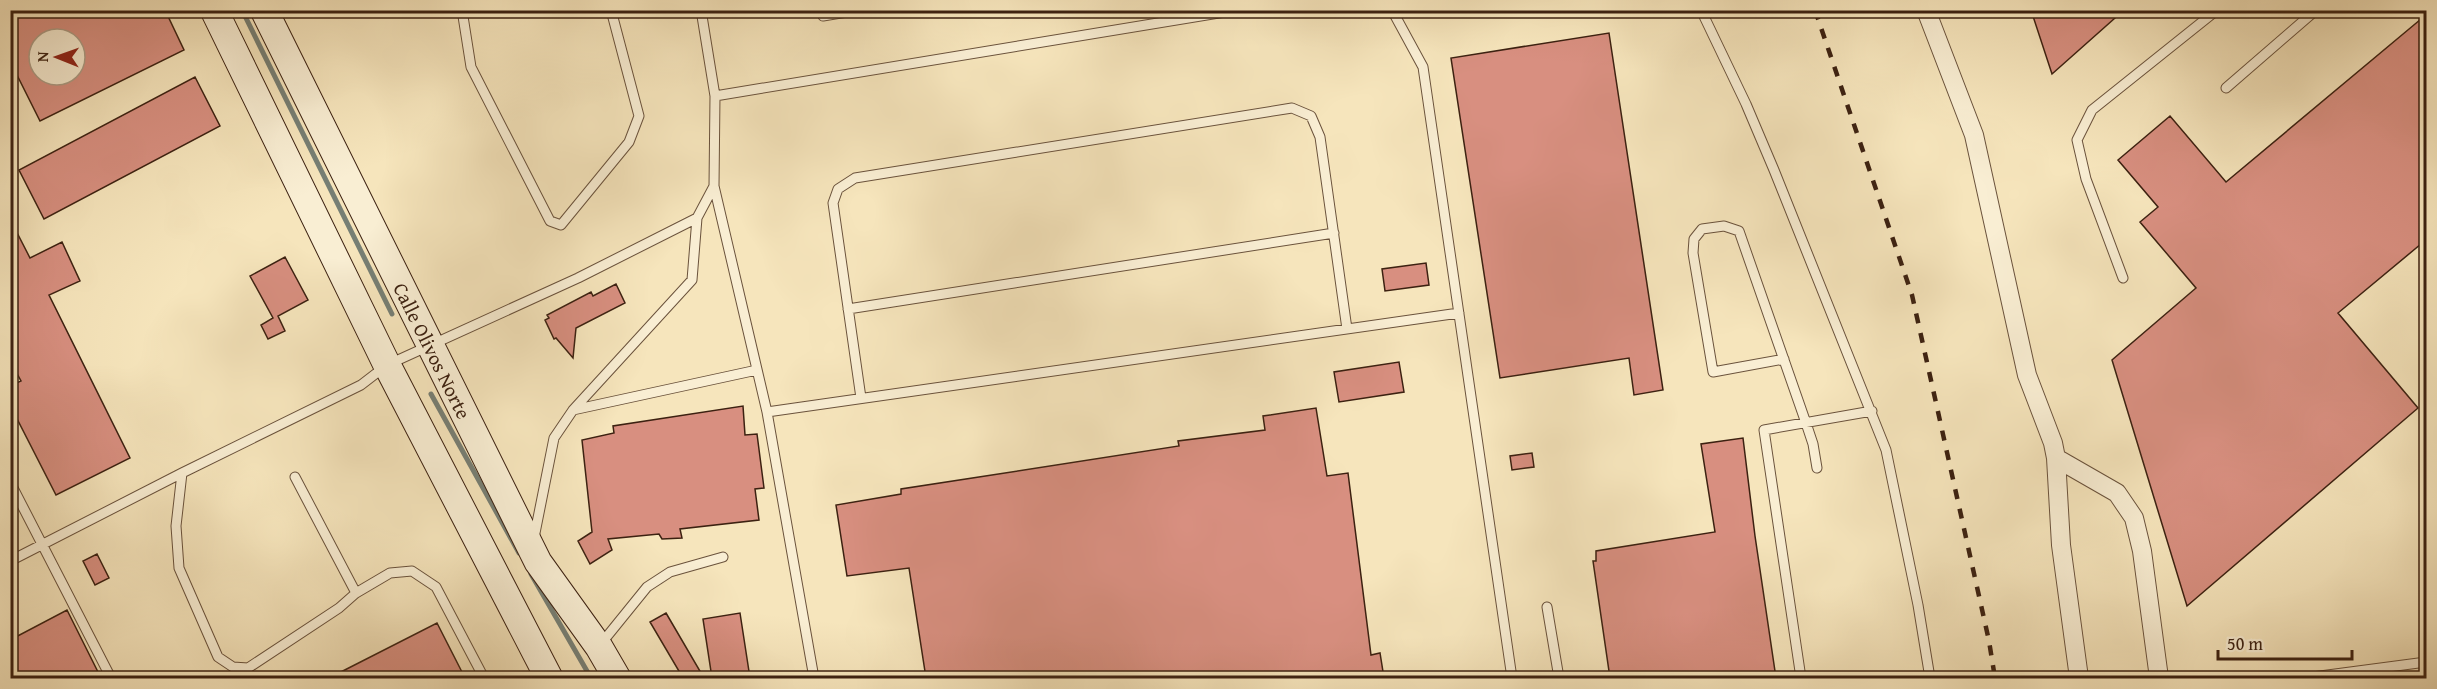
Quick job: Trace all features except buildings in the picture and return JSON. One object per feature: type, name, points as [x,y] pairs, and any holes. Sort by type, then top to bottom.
[{"type":"main road","points":[[214,10],[387,365],[549,678]]},
{"type":"main road","name":"Calle Olivos Norte","points":[[264,10],[429,346],[532,549],[552,585],[599,647],[617,678]]},
{"type":"street","points":[[1926,10],[1974,135],[2027,375],[2053,443],[2056,458],[2061,545],[2079,678]]},
{"type":"street","points":[[2056,458],[2117,494],[2134,518],[2142,551],[2159,678]]},
{"type":"lane","points":[[462,10],[471,67],[550,221],[561,225],[629,142],[639,116],[612,11]]},
{"type":"lane","points":[[701,10],[715,96],[714,186],[767,412],[814,678]]},
{"type":"lane","points":[[823,16],[859,10]]},
{"type":"lane","points":[[715,96],[1237,10]]},
{"type":"lane","points":[[1392,10],[1424,67],[1512,678]]},
{"type":"lane","points":[[1701,10],[1746,104],[1774,170],[1886,450],[1918,605],[1930,678]]},
{"type":"lane","points":[[2123,278],[2086,179],[2077,140],[2092,110],[2217,10]]},
{"type":"lane","points":[[2226,88],[2316,10]]},
{"type":"lane","points":[[861,398],[833,203],[838,189],[855,178],[1292,108],[1311,116],[1320,137],[1347,329]]},
{"type":"lane","points":[[532,549],[554,438],[573,410],[692,280],[697,218],[714,186]]},
{"type":"lane","points":[[10,561],[182,472],[362,385],[387,365],[578,278],[697,218]]},
{"type":"lane","points":[[1784,359],[1713,372],[1693,253],[1694,239],[1702,229],[1724,226],[1739,231],[1784,359],[1813,444],[1817,468]]},
{"type":"lane","points":[[848,309],[1334,233]]},
{"type":"lane","points":[[767,412],[1459,313]]},
{"type":"lane","points":[[573,410],[757,370]]},
{"type":"lane","points":[[1801,678],[1764,430],[1872,411]]},
{"type":"lane","points":[[182,472],[176,526],[178,568],[218,657],[233,668],[248,668],[339,608],[356,593],[390,573],[412,572],[436,587],[484,678]]},
{"type":"lane","points":[[295,477],[356,593]]},
{"type":"lane","points":[[10,482],[111,678]]},
{"type":"lane","points":[[599,647],[647,587],[670,572],[723,557]]},
{"type":"lane","points":[[1547,607],[1559,678]]},
{"type":"lane","points":[[2305,678],[2427,662]]},
{"type":"waterway","points":[[242,10],[392,314]]},
{"type":"waterway","points":[[431,394],[519,553]]},
{"type":"waterway","points":[[531,574],[591,678]]},
{"type":"railway","points":[[1815,10],[1912,295],[1989,641],[1995,678]]}]
